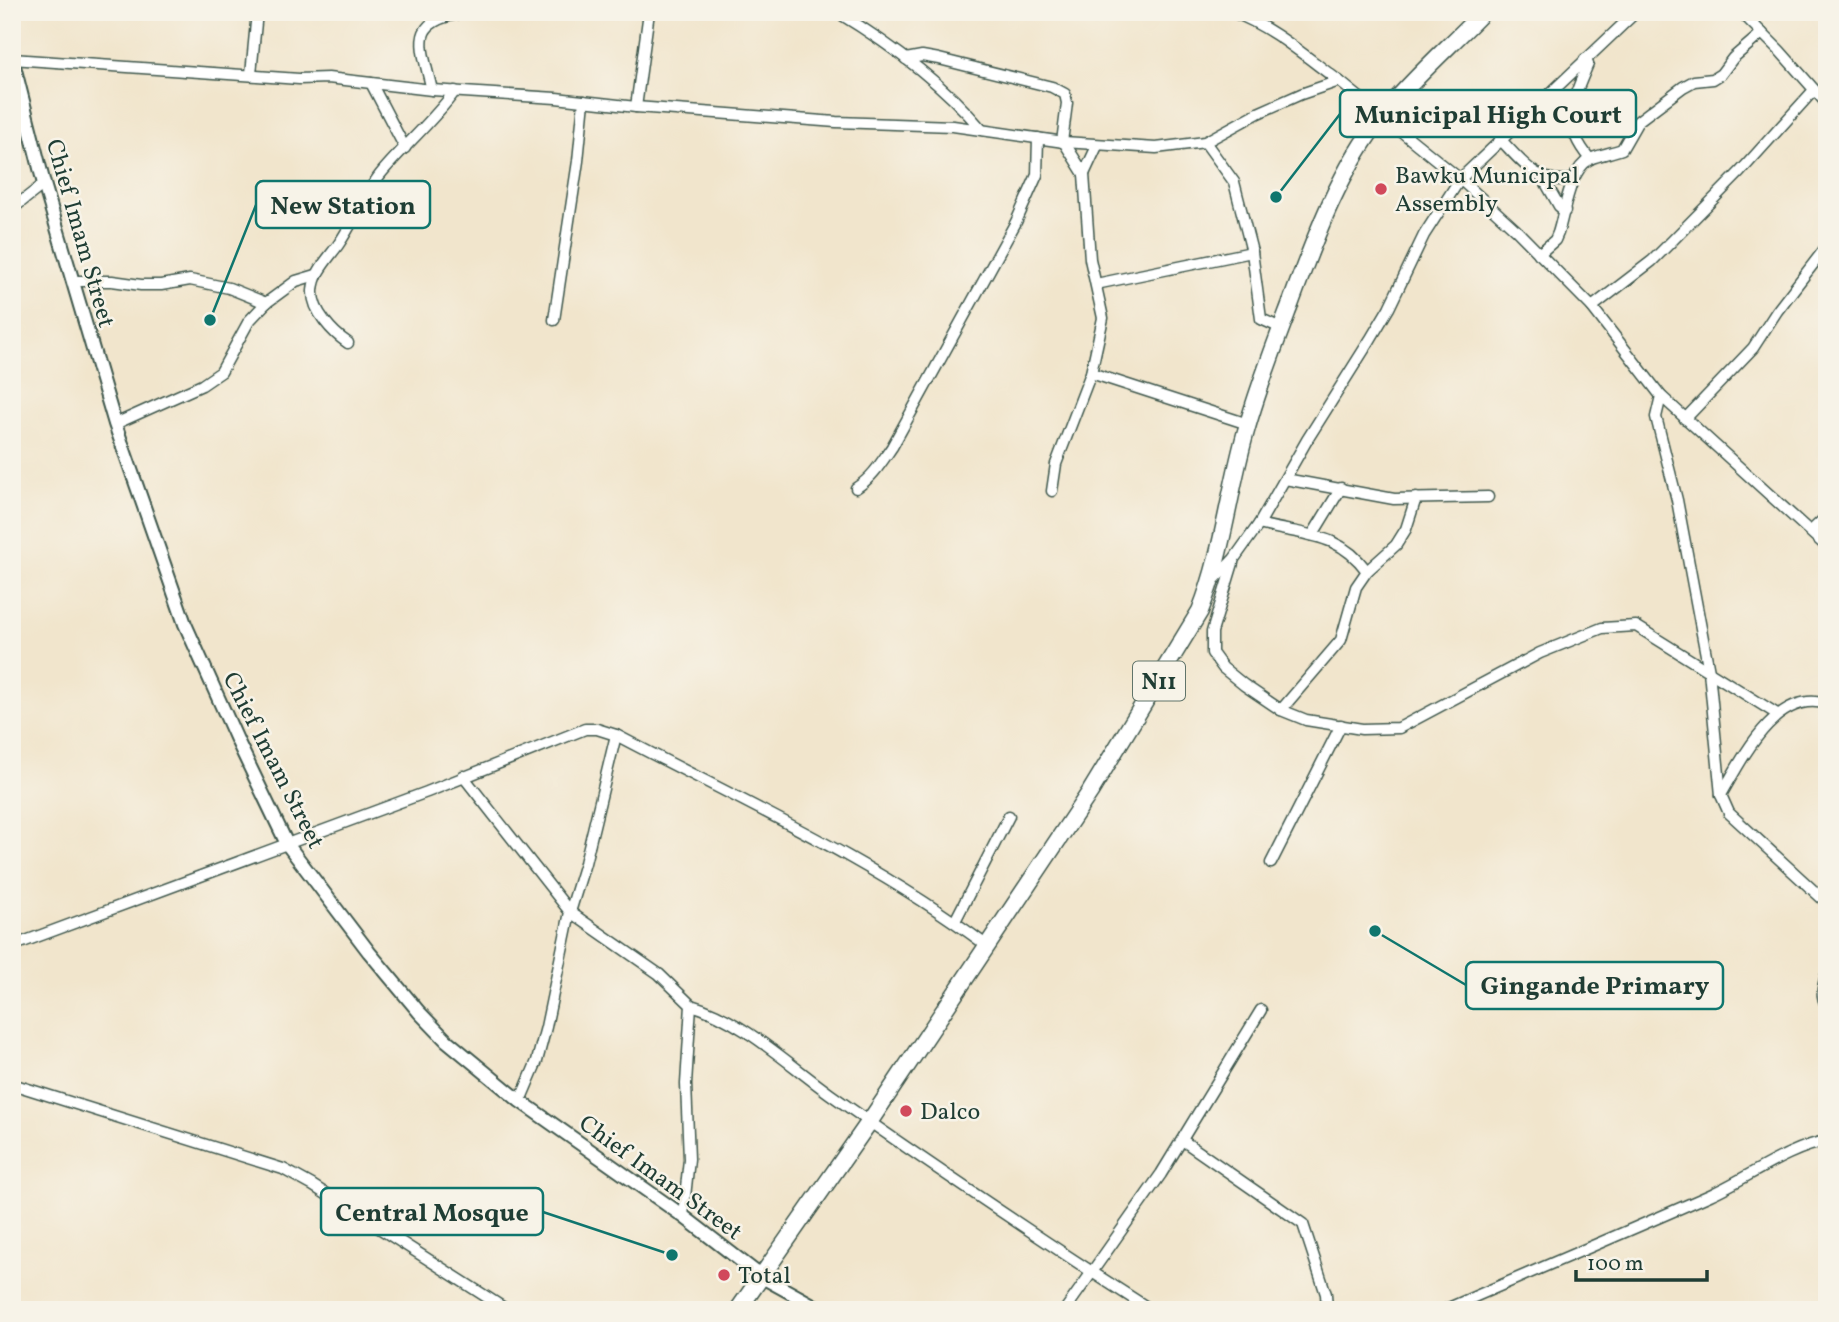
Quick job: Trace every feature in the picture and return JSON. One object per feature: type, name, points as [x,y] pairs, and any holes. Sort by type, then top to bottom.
[{"type":"highway","name":"N11","points":[[738,1310],[870,1121],[1090,792],[1200,611],[1211,583],[1248,424],[1281,328],[1333,200],[1355,155],[1383,114],[1483,12]]},
{"type":"street","points":[[251,74],[257,12]]},
{"type":"street","points":[[427,12],[443,16]]},
{"type":"street","points":[[432,90],[422,49],[422,36],[428,24],[443,16],[467,12]]},
{"type":"street","points":[[636,107],[649,12]]},
{"type":"street","points":[[837,12],[906,58],[954,99],[982,130]]},
{"type":"street","points":[[1232,12],[1279,38],[1339,81],[1460,178],[1592,307],[1661,396],[1827,547]]},
{"type":"street","points":[[1211,583],[1234,559],[1259,524],[1307,440],[1389,308],[1424,235],[1460,178],[1636,12]]},
{"type":"street","points":[[1741,12],[1827,104]]},
{"type":"street","points":[[1539,254],[1555,240],[1573,179],[1580,167],[1590,159],[1622,149],[1638,121],[1683,87],[1694,81],[1713,79],[1721,74],[1733,58],[1762,33]]},
{"type":"street","points":[[12,58],[299,79],[328,78],[432,90],[836,122],[953,126],[1097,146],[1156,148],[1205,142],[1258,113],[1339,81]]},
{"type":"street","name":"Chief Imam Street","points":[[12,58],[44,184],[115,424],[185,624],[287,844],[369,952],[446,1040],[520,1101],[683,1216],[762,1277],[822,1310]]},
{"type":"street","points":[[906,58],[939,59],[1052,87],[1065,94],[1067,103],[1063,142],[1084,174]]},
{"type":"street","points":[[1585,59],[1588,64],[1570,119],[1576,139],[1590,159]]},
{"type":"street","points":[[371,83],[405,148]]},
{"type":"street","points":[[1592,307],[1652,261],[1741,172],[1814,90]]},
{"type":"street","points":[[348,343],[327,324],[316,304],[313,293],[316,275],[338,245],[382,172],[455,91]]},
{"type":"street","points":[[554,320],[584,101]]},
{"type":"street","points":[[856,488],[874,472],[891,447],[1016,222],[1037,175],[1038,138]]},
{"type":"street","points":[[1500,139],[1543,178],[1559,206],[1565,211]]},
{"type":"street","points":[[1205,142],[1234,183],[1252,252],[1261,319],[1281,328]]},
{"type":"street","points":[[1052,491],[1056,464],[1091,373],[1103,318],[1090,259],[1084,174],[1097,146]]},
{"type":"street","points":[[1543,178],[1560,181],[1573,179]]},
{"type":"street","points":[[12,209],[44,184]]},
{"type":"street","points":[[1685,419],[1753,348],[1777,311],[1827,246]]},
{"type":"street","points":[[1096,285],[1252,252]]},
{"type":"street","points":[[115,424],[202,385],[221,372],[250,321],[267,303],[296,281],[316,275]]},
{"type":"street","points":[[73,281],[161,285],[190,280],[229,288],[267,303]]},
{"type":"street","points":[[1091,373],[1248,424]]},
{"type":"street","points":[[1661,396],[1656,417],[1677,500],[1709,671],[1721,795],[1729,813],[1827,903]]},
{"type":"street","points":[[1286,479],[1341,488],[1378,498],[1488,497]]},
{"type":"street","points":[[1313,534],[1341,488]]},
{"type":"street","points":[[1282,710],[1341,640],[1356,587],[1367,571],[1396,545],[1406,529],[1416,498]]},
{"type":"street","points":[[1811,531],[1827,516]]},
{"type":"street","points":[[1259,524],[1313,534],[1342,546],[1358,559],[1367,571]]},
{"type":"street","points":[[1234,559],[1212,632],[1212,653],[1223,668],[1282,710],[1306,720],[1362,729],[1399,727],[1541,653],[1602,628],[1636,626],[1777,714]]},
{"type":"street","points":[[1721,795],[1751,745],[1777,714],[1807,701],[1827,704]]},
{"type":"street","points":[[1271,863],[1341,725]]},
{"type":"street","points":[[12,946],[427,792],[585,729],[597,729],[617,735],[845,854],[927,902],[986,944]]},
{"type":"street","points":[[520,1101],[537,1061],[570,912],[617,735]]},
{"type":"street","points":[[463,776],[570,912],[659,974],[691,1005],[722,1018],[739,1029],[870,1121],[1151,1310]]},
{"type":"street","points":[[955,921],[1009,816]]},
{"type":"street","points":[[1827,972],[1822,990],[1823,1002],[1827,1006]]},
{"type":"street","points":[[683,1216],[689,1159],[685,1084],[691,1005]]},
{"type":"street","points":[[1065,1310],[1161,1174],[1261,1010]]},
{"type":"street","points":[[12,1084],[283,1169],[507,1310]]},
{"type":"street","points":[[1182,1140],[1303,1224],[1326,1294],[1327,1310]]},
{"type":"street","points":[[1444,1310],[1717,1192],[1802,1148],[1827,1142]]},
{"type":"place","name":"Bawku Municipal Assembly","points":[[1381,189]]},
{"type":"place","name":"Municipal High Court","points":[[1276,197]]},
{"type":"place","name":"New Station","points":[[210,320]]},
{"type":"place","name":"Gingande Primary","points":[[1375,931]]},
{"type":"place","name":"Dalco","points":[[906,1111]]},
{"type":"place","name":"Central Mosque","points":[[672,1255]]},
{"type":"place","name":"Total","points":[[724,1275]]}]
